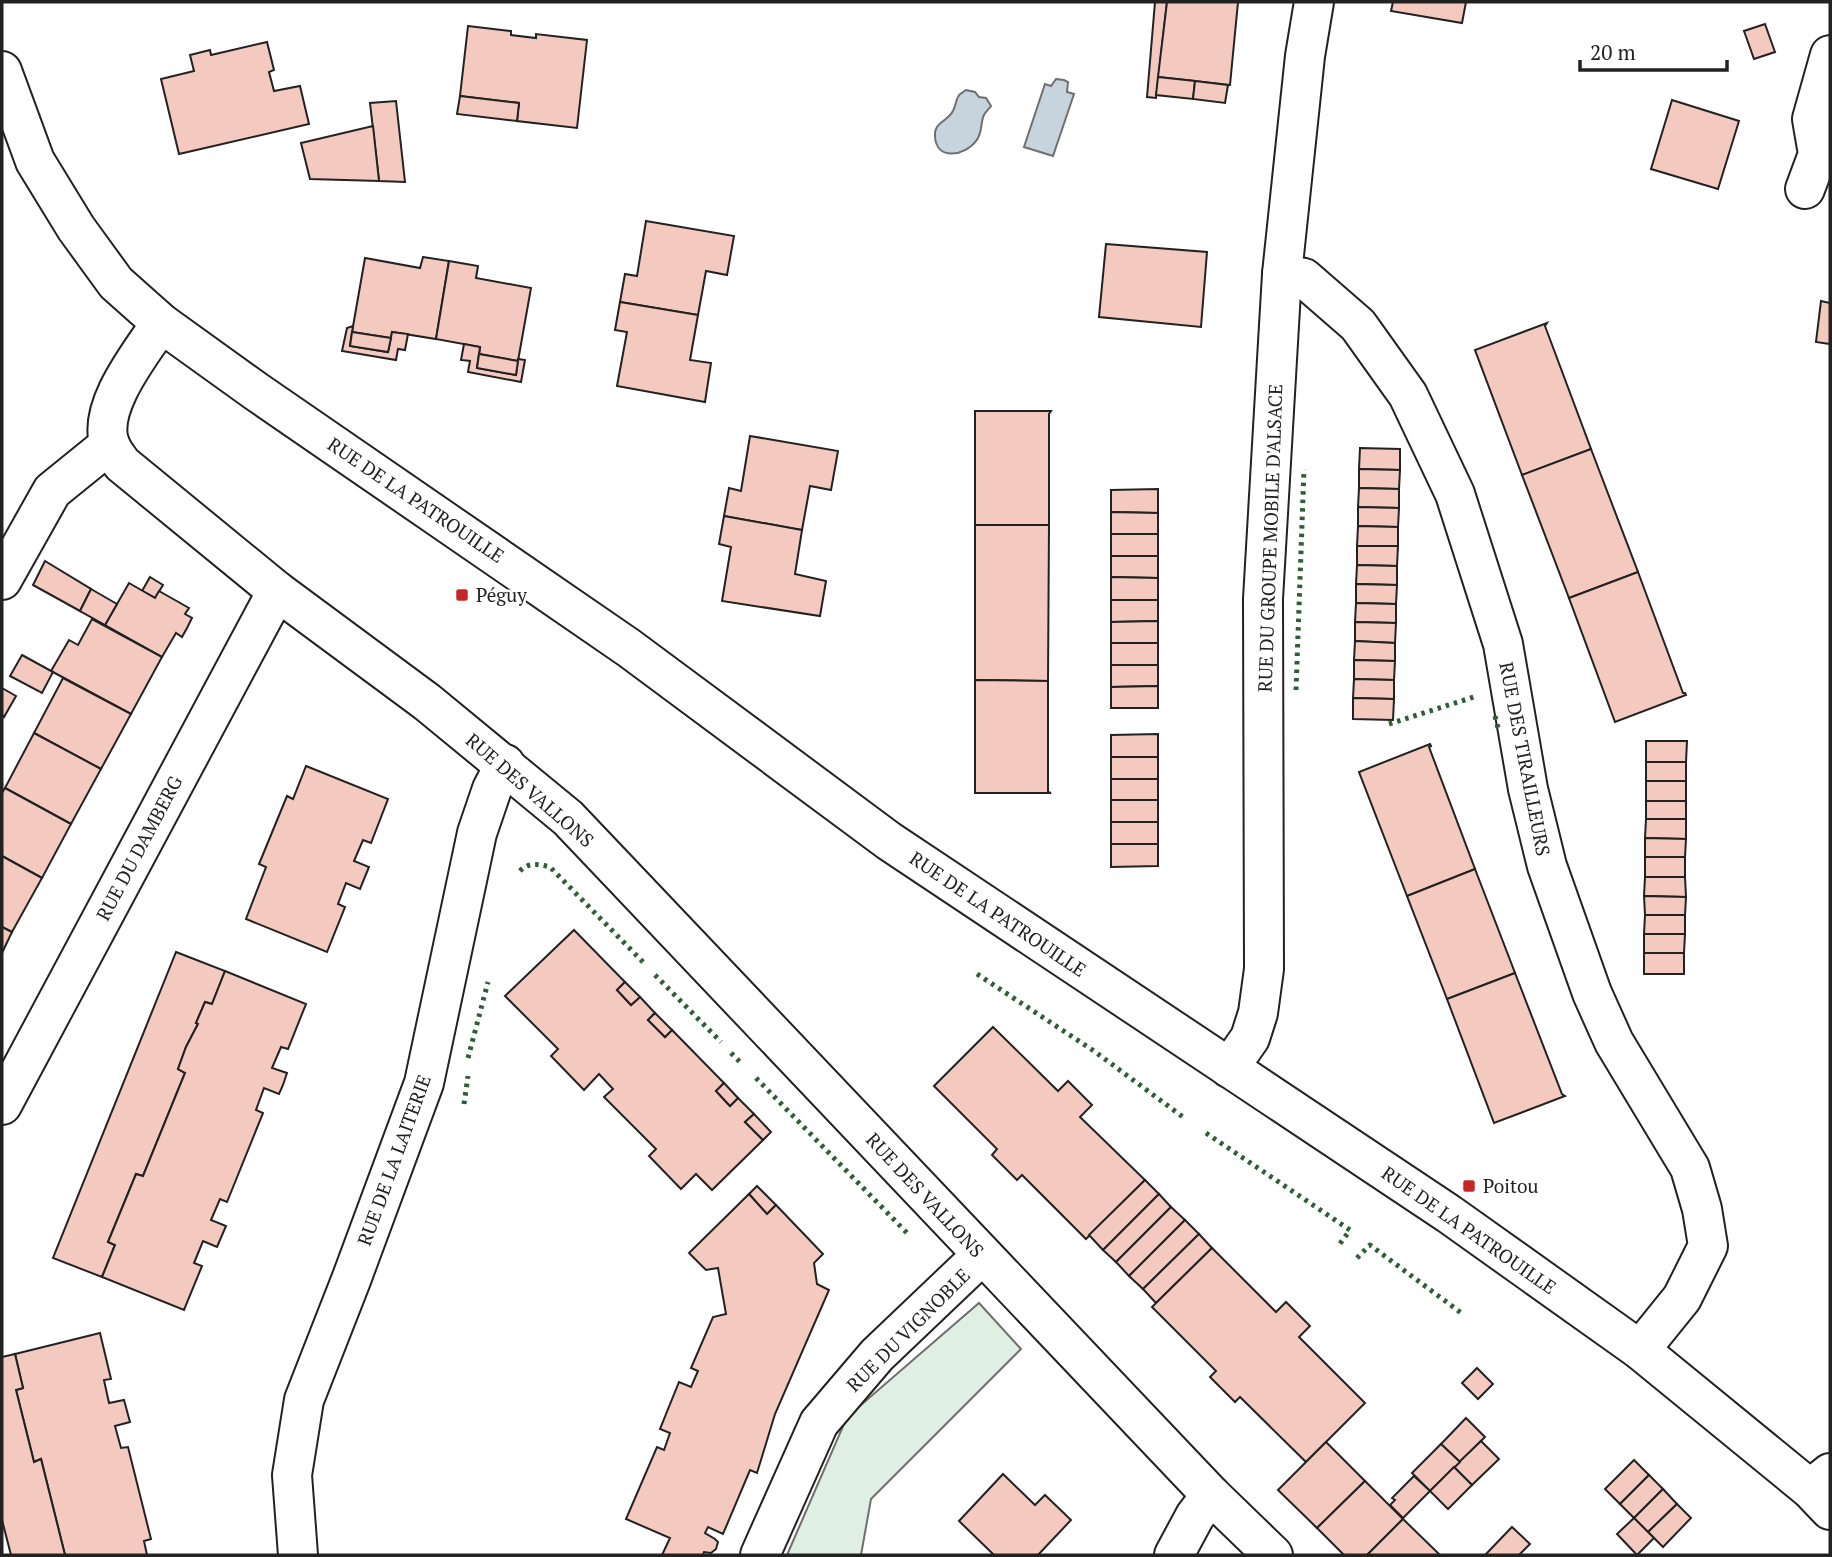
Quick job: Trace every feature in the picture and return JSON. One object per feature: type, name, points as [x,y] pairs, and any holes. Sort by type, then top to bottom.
[{"type":"street","name":"RUE DU GROUPE MOBILE D'ALSACE","points":[[1228,1068],[1250,1038],[1258,1013],[1264,969],[1264,599],[1282,274],[1305,56],[1314,2]]},
{"type":"street","points":[[1805,190],[1818,153],[1812,119],[1830,55]]},
{"type":"street","points":[[2,71],[35,161],[76,228],[116,283],[161,323],[116,394],[107,418],[110,444],[52,491],[2,580]]},
{"type":"street","name":"RUE DES TIRAILLEURS","points":[[1282,274],[1304,278],[1359,325],[1408,395],[1455,494],[1503,644],[1528,789],[1551,878],[1592,993],[1614,1042],[1690,1168],[1702,1209],[1708,1246],[1682,1298],[1640,1350]]},
{"type":"street","name":"RUE DE LA PATROUILLE","points":[[161,323],[629,648],[889,841],[1449,1214],[1640,1350],[1823,1491]]},
{"type":"street","name":"RUE DES VALLONS","points":[[110,444],[122,464],[276,592],[427,702],[568,818],[1211,1495],[1273,1555]]},
{"type":"street","name":"RUE DU DAMBERG","points":[[2,1105],[276,592]]},
{"type":"street","name":"RUE DE LA LAITERIE","points":[[298,1555],[292,1475],[304,1400],[424,1083],[477,833],[492,789],[505,764]]},
{"type":"street","name":"RUE DU VIGNOBLE","points":[[760,1555],[819,1423],[877,1355],[982,1255]]},
{"type":"street","points":[[1174,1555],[1195,1516],[1211,1495]]},
{"type":"green space","points":[[979,1303],[1021,1349],[871,1499],[861,1555],[787,1555],[847,1417]]},
{"type":"shaded area","points":[[1056,79],[1068,82],[1067,92],[1074,94],[1053,156],[1024,147],[1045,84],[1051,86]]},
{"type":"shaded area","points":[[966,90],[986,98],[991,106],[984,115],[978,138],[971,146],[952,154],[946,153],[940,150],[937,144],[936,129],[952,113],[959,95]]},
{"type":"building","points":[[1155,2],[1167,2],[1156,98],[1147,97]]},
{"type":"building","points":[[1167,2],[1238,2],[1230,85],[1158,77]]},
{"type":"building","points":[[1393,2],[1466,2],[1462,23],[1391,11]]},
{"type":"building","points":[[1765,24],[1775,52],[1754,59],[1744,31]]},
{"type":"building","points":[[468,26],[511,31],[511,35],[536,38],[536,34],[587,40],[577,128],[517,121],[519,103],[460,96]]},
{"type":"building","points":[[267,42],[274,70],[269,72],[274,91],[300,86],[309,124],[179,154],[161,79],[194,71],[190,55],[210,50],[211,55]]},
{"type":"building","points":[[1158,77],[1195,81],[1193,99],[1156,95]]},
{"type":"building","points":[[1195,81],[1228,85],[1225,103],[1193,99]]},
{"type":"building","points":[[460,96],[519,103],[517,121],[457,114]]},
{"type":"building","points":[[1672,100],[1739,121],[1718,189],[1651,169]]},
{"type":"building","points":[[396,101],[405,182],[379,181],[370,103]]},
{"type":"building","points":[[373,126],[379,181],[310,179],[301,143]]},
{"type":"building","points":[[646,221],[734,236],[727,275],[706,271],[698,315],[620,302],[625,274],[637,276]]},
{"type":"building","points":[[1106,244],[1207,252],[1201,327],[1099,317]]},
{"type":"building","points":[[423,257],[449,261],[436,339],[392,332],[391,338],[352,332],[365,258],[420,268]]},
{"type":"building","points":[[449,261],[478,266],[476,278],[531,288],[518,361],[479,354],[480,347],[436,339]]},
{"type":"building","points":[[1821,301],[1830,303],[1830,344],[1816,342]]},
{"type":"building","points":[[620,302],[698,315],[690,360],[711,363],[705,402],[617,386],[627,332],[615,330]]},
{"type":"building","points":[[1547,323],[1545,326],[1591,449],[1522,475],[1475,350]]},
{"type":"building","points":[[353,326],[350,346],[388,352],[392,332],[408,334],[405,350],[398,349],[396,360],[342,351],[347,328]]},
{"type":"building","points":[[352,332],[391,338],[388,352],[350,346]]},
{"type":"building","points":[[464,344],[480,347],[477,368],[516,375],[518,359],[525,360],[521,382],[468,372],[470,361],[461,360]]},
{"type":"building","points":[[479,354],[518,361],[516,375],[477,368]]},
{"type":"building","points":[[975,411],[1051,411],[1049,525],[975,525]]},
{"type":"building","points":[[750,436],[838,451],[831,490],[810,486],[802,530],[724,516],[729,488],[741,491]]},
{"type":"building","points":[[1360,448],[1400,449],[1400,470],[1359,469]]},
{"type":"building","points":[[1591,449],[1638,572],[1569,598],[1522,475]]},
{"type":"building","points":[[1359,469],[1400,470],[1399,489],[1359,488]]},
{"type":"building","points":[[1359,488],[1399,489],[1399,508],[1358,507]]},
{"type":"building","points":[[1158,489],[1158,513],[1111,512],[1111,490]]},
{"type":"building","points":[[1358,507],[1399,508],[1398,527],[1358,526]]},
{"type":"building","points":[[1111,512],[1158,513],[1158,534],[1111,534]]},
{"type":"building","points":[[724,516],[802,530],[795,574],[826,581],[820,616],[722,601],[731,547],[719,544]]},
{"type":"building","points":[[975,525],[1049,525],[1048,681],[975,680]]},
{"type":"building","points":[[1358,526],[1398,527],[1398,546],[1357,546]]},
{"type":"building","points":[[1111,534],[1158,534],[1158,556],[1111,556]]},
{"type":"building","points":[[1357,546],[1398,546],[1397,566],[1357,565]]},
{"type":"building","points":[[1111,556],[1158,556],[1158,578],[1111,577]]},
{"type":"building","points":[[45,561],[91,589],[80,611],[33,585]]},
{"type":"building","points":[[1357,565],[1397,566],[1397,585],[1356,584]]},
{"type":"building","points":[[1638,572],[1686,695],[1615,722],[1569,598]]},
{"type":"building","points":[[150,577],[163,585],[155,598],[142,591]]},
{"type":"building","points":[[1111,577],[1158,578],[1158,600],[1111,600]]},
{"type":"building","points":[[129,583],[155,598],[159,591],[189,608],[185,614],[192,618],[187,628],[182,637],[176,633],[162,657],[105,625]]},
{"type":"building","points":[[1356,584],[1397,585],[1396,604],[1356,603]]},
{"type":"building","points":[[91,589],[117,604],[105,625],[80,611]]},
{"type":"building","points":[[1111,600],[1158,600],[1158,621],[1111,622]]},
{"type":"building","points":[[1356,603],[1396,604],[1396,623],[1355,622]]},
{"type":"building","points":[[92,619],[162,657],[131,714],[51,671],[69,640],[78,645]]},
{"type":"building","points":[[1158,621],[1158,643],[1111,643],[1111,622]]},
{"type":"building","points":[[1355,622],[1396,623],[1395,643],[1355,641]]},
{"type":"building","points":[[1355,641],[1395,643],[1395,661],[1354,660]]},
{"type":"building","points":[[1111,643],[1158,643],[1158,665],[1111,665]]},
{"type":"building","points":[[22,655],[53,672],[42,693],[10,676]]},
{"type":"building","points":[[1354,660],[1395,661],[1394,680],[1354,679]]},
{"type":"building","points":[[1111,665],[1158,665],[1158,686],[1111,687]]},
{"type":"building","points":[[63,678],[131,714],[101,769],[34,733]]},
{"type":"building","points":[[1354,679],[1394,680],[1394,699],[1353,698]]},
{"type":"building","points":[[975,680],[1048,681],[1048,792],[1051,793],[975,793]]},
{"type":"building","points":[[1158,686],[1158,708],[1111,708],[1111,687]]},
{"type":"building","points":[[2,688],[16,696],[4,717],[2,715]]},
{"type":"building","points":[[1353,698],[1394,699],[1393,720],[1353,719]]},
{"type":"building","points":[[34,733],[101,769],[71,824],[5,788]]},
{"type":"building","points":[[1158,734],[1158,757],[1111,757],[1111,735]]},
{"type":"building","points":[[1646,741],[1687,741],[1686,762],[1646,762]]},
{"type":"building","points":[[1430,744],[1475,869],[1407,896],[1359,772]]},
{"type":"building","points":[[1111,757],[1158,757],[1158,779],[1111,779]]},
{"type":"building","points":[[1646,762],[1686,762],[1686,781],[1646,781]]},
{"type":"building","points":[[306,766],[388,799],[371,843],[363,840],[354,861],[369,867],[360,889],[346,883],[338,904],[345,907],[327,952],[246,919],[266,867],[259,864],[287,796],[293,799]]},
{"type":"building","points":[[1111,779],[1158,779],[1158,800],[1111,800]]},
{"type":"building","points":[[1646,781],[1686,781],[1686,801],[1646,801]]},
{"type":"building","points":[[5,788],[71,824],[42,878],[2,856],[2,793]]},
{"type":"building","points":[[1111,800],[1158,800],[1158,822],[1111,822]]},
{"type":"building","points":[[1646,801],[1686,801],[1686,819],[1646,819]]},
{"type":"building","points":[[1646,819],[1686,819],[1686,839],[1645,838]]},
{"type":"building","points":[[1111,822],[1158,822],[1158,844],[1111,844]]},
{"type":"building","points":[[1645,838],[1686,839],[1685,857],[1645,857]]},
{"type":"building","points":[[1111,844],[1158,844],[1158,866],[1111,867]]},
{"type":"building","points":[[2,856],[42,878],[12,932],[2,927]]},
{"type":"building","points":[[1645,857],[1685,857],[1685,877],[1645,877]]},
{"type":"building","points":[[1475,869],[1515,973],[1447,999],[1407,896]]},
{"type":"building","points":[[1645,877],[1685,877],[1686,897],[1644,896]]},
{"type":"building","points":[[1644,896],[1686,897],[1685,915],[1645,915]]},
{"type":"building","points":[[1645,915],[1685,915],[1685,934],[1644,934]]},
{"type":"building","points":[[2,927],[12,932],[2,953]]},
{"type":"building","points":[[574,930],[625,982],[617,990],[631,1005],[640,997],[655,1013],[648,1020],[665,1037],[672,1030],[724,1083],[716,1091],[730,1106],[738,1098],[754,1114],[745,1122],[763,1140],[712,1190],[696,1174],[681,1189],[649,1156],[656,1149],[604,1097],[613,1089],[599,1074],[584,1090],[551,1056],[558,1049],[505,996]]},
{"type":"building","points":[[1644,934],[1685,934],[1684,953],[1644,953]]},
{"type":"building","points":[[176,952],[225,971],[212,1004],[205,1002],[196,1023],[198,1024],[186,1047],[178,1069],[185,1073],[143,1176],[136,1174],[108,1242],[115,1245],[102,1277],[53,1258]]},
{"type":"building","points":[[1644,953],[1684,953],[1684,974],[1644,974]]},
{"type":"building","points":[[225,971],[306,1004],[288,1049],[281,1047],[272,1068],[287,1073],[283,1085],[279,1094],[264,1088],[256,1110],[263,1113],[227,1202],[220,1199],[211,1220],[226,1226],[217,1247],[203,1241],[194,1263],[202,1266],[184,1310],[102,1277],[115,1245],[108,1242],[136,1174],[143,1176],[185,1073],[178,1069],[186,1047],[198,1024],[196,1023],[205,1002],[212,1004]]},
{"type":"building","points":[[1515,973],[1565,1096],[1494,1123],[1447,999]]},
{"type":"building","points":[[625,982],[640,997],[631,1005],[617,990]]},
{"type":"building","points":[[655,1013],[672,1030],[665,1037],[648,1020]]},
{"type":"building","points":[[993,1027],[1058,1091],[1068,1081],[1092,1105],[1080,1117],[1145,1180],[1086,1239],[1022,1175],[1017,1180],[992,1155],[997,1149],[934,1086]]},
{"type":"building","points":[[724,1083],[738,1098],[730,1106],[716,1091]]},
{"type":"building","points":[[754,1114],[771,1132],[763,1140],[745,1122]]},
{"type":"building","points":[[1145,1180],[1159,1194],[1103,1250],[1089,1235]]},
{"type":"building","points":[[757,1186],[776,1205],[767,1214],[749,1194]]},
{"type":"building","points":[[749,1194],[767,1214],[776,1205],[823,1254],[814,1263],[817,1284],[829,1290],[775,1414],[757,1473],[750,1470],[723,1534],[708,1527],[705,1533],[718,1542],[716,1549],[711,1553],[704,1552],[703,1555],[662,1555],[670,1538],[626,1519],[657,1447],[664,1450],[670,1433],[660,1429],[679,1382],[691,1387],[698,1371],[691,1368],[713,1317],[726,1314],[718,1268],[706,1270],[689,1253]]},
{"type":"building","points":[[1159,1194],[1171,1207],[1116,1262],[1103,1250]]},
{"type":"building","points":[[1171,1207],[1185,1220],[1129,1276],[1116,1262]]},
{"type":"building","points":[[1185,1220],[1199,1234],[1143,1289],[1129,1276]]},
{"type":"building","points":[[1199,1234],[1212,1248],[1156,1303],[1143,1289]]},
{"type":"building","points":[[1212,1248],[1276,1312],[1286,1302],[1310,1326],[1299,1337],[1365,1403],[1306,1462],[1240,1397],[1235,1402],[1210,1377],[1216,1371],[1152,1307]]},
{"type":"building","points":[[100,1333],[111,1379],[104,1380],[109,1403],[124,1400],[130,1422],[115,1426],[121,1448],[128,1447],[151,1539],[144,1541],[147,1555],[65,1555],[41,1459],[34,1462],[16,1390],[23,1388],[15,1354]]},
{"type":"building","points":[[15,1354],[23,1388],[16,1390],[34,1462],[41,1459],[65,1555],[11,1555],[2,1520],[2,1357]]},
{"type":"building","points":[[1477,1368],[1493,1384],[1478,1399],[1462,1383]]},
{"type":"building","points":[[1466,1418],[1485,1437],[1460,1462],[1441,1444]]},
{"type":"building","points":[[1481,1441],[1499,1459],[1472,1485],[1454,1467]]},
{"type":"building","points":[[1326,1442],[1365,1481],[1317,1528],[1278,1490]]},
{"type":"building","points":[[1441,1444],[1460,1462],[1430,1491],[1412,1473]]},
{"type":"building","points":[[1634,1460],[1649,1475],[1620,1504],[1605,1489]]},
{"type":"building","points":[[1454,1467],[1472,1485],[1448,1509],[1430,1491]]},
{"type":"building","points":[[1003,1474],[1035,1505],[1045,1495],[1071,1520],[1038,1555],[994,1555],[959,1521]]},
{"type":"building","points":[[1649,1475],[1663,1489],[1634,1518],[1620,1504]]},
{"type":"building","points":[[1414,1476],[1430,1491],[1403,1518],[1390,1505],[1395,1500],[1392,1498]]},
{"type":"building","points":[[1365,1481],[1403,1519],[1367,1555],[1344,1555],[1317,1528]]},
{"type":"building","points":[[1663,1489],[1677,1504],[1648,1532],[1634,1518]]},
{"type":"building","points":[[1677,1504],[1691,1518],[1663,1547],[1648,1532]]},
{"type":"building","points":[[1634,1518],[1654,1538],[1637,1555],[1617,1534]]},
{"type":"building","points":[[1403,1519],[1440,1555],[1367,1555]]},
{"type":"building","points":[[1512,1527],[1530,1544],[1519,1555],[1487,1555],[1486,1554]]},
{"type":"hedge","points":[[1296,690],[1304,469]]},
{"type":"hedge","points":[[1389,724],[1477,696]]},
{"type":"hedge","points":[[1495,716],[1499,732]]},
{"type":"hedge","points":[[520,871],[530,865],[550,867],[643,962]]},
{"type":"hedge","points":[[977,974],[1094,1051],[1183,1117]]},
{"type":"hedge","points":[[655,975],[721,1042]]},
{"type":"hedge","points":[[468,1058],[488,982]]},
{"type":"hedge","points":[[731,1053],[742,1064]]},
{"type":"hedge","points":[[464,1104],[468,1076]]},
{"type":"hedge","points":[[756,1078],[907,1233]]},
{"type":"hedge","points":[[1206,1133],[1350,1230],[1339,1245]]},
{"type":"hedge","points":[[1357,1258],[1370,1245],[1464,1315]]},
{"type":"place","name":"Péguy","points":[[462,595]]},
{"type":"place","name":"Poitou","points":[[1469,1186]]}]
